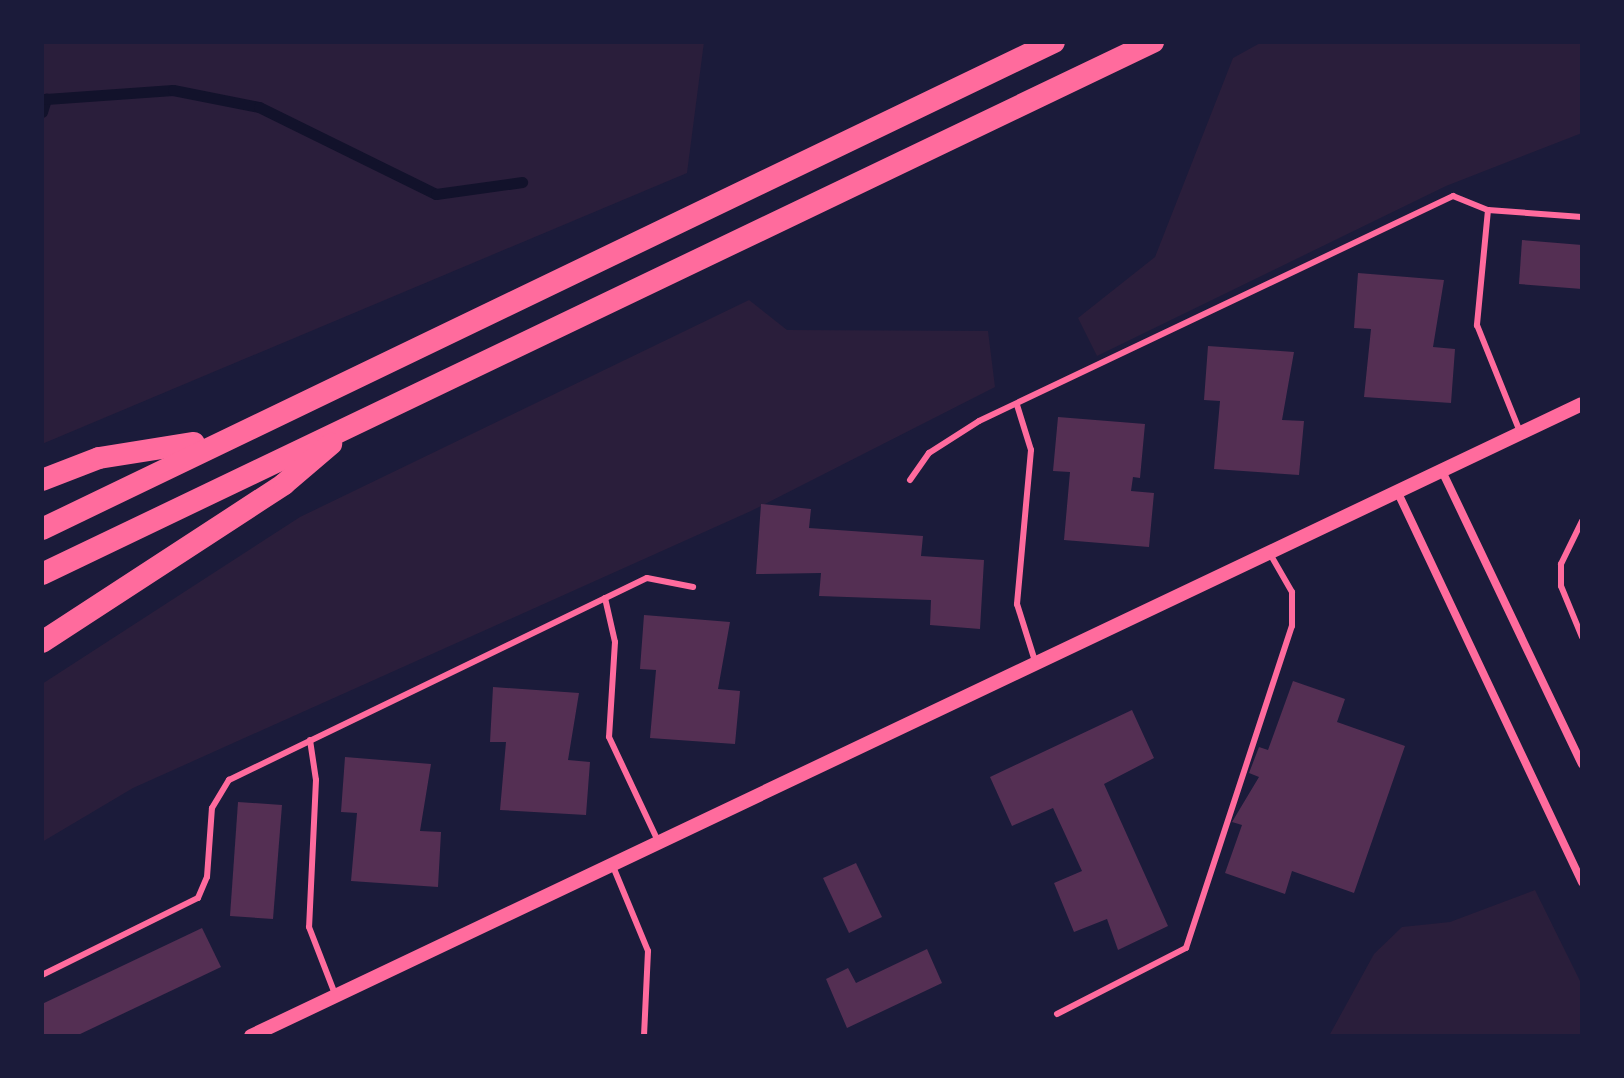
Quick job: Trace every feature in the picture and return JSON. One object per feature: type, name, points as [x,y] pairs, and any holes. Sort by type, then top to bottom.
[{"type":"highway","points":[[42,529],[215,440],[1054,42]]},
{"type":"highway","points":[[42,574],[1153,42]]},
{"type":"highway","points":[[42,642],[284,484],[355,424]]},
{"type":"highway","points":[[42,480],[99,458],[215,440]]},
{"type":"street","points":[[251,1036],[1267,550],[1398,493],[1582,404]]},
{"type":"street","points":[[1442,471],[1582,764]]},
{"type":"street","points":[[1398,493],[1582,883]]},
{"type":"lane","points":[[910,480],[953,436],[1436,203],[1465,197],[1488,210],[1582,217]]},
{"type":"lane","points":[[1488,210],[1477,325],[1520,432]]},
{"type":"lane","points":[[1017,405],[1031,450],[1017,604],[1035,661]]},
{"type":"lane","points":[[1582,521],[1561,575],[1582,637]]},
{"type":"lane","points":[[1057,1014],[1186,948],[1292,626],[1292,592],[1267,550]]},
{"type":"lane","points":[[42,975],[198,898],[218,791],[310,740],[605,598],[660,576],[693,587]]},
{"type":"lane","points":[[605,598],[615,642],[609,737],[658,841]]},
{"type":"lane","points":[[310,740],[316,780],[309,927],[335,994]]},
{"type":"lane","points":[[611,864],[648,951],[644,1036]]},
{"type":"shaded area","points":[[42,42],[704,42],[687,173],[42,444]]},
{"type":"shaded area","points":[[1262,42],[1582,42],[1582,133],[1446,186],[1097,356],[1078,318],[1155,257],[1233,58]]},
{"type":"shaded area","points":[[749,300],[787,330],[988,331],[995,387],[751,511],[133,788],[42,842],[42,684],[300,517]]},
{"type":"shaded area","points":[[1535,890],[1582,985],[1582,1036],[1329,1036],[1374,954],[1402,927],[1450,922]]},
{"type":"building","points":[[1522,240],[1582,245],[1582,289],[1519,284]]},
{"type":"building","points":[[1358,273],[1444,280],[1433,347],[1455,349],[1451,403],[1364,397],[1371,329],[1354,328]]},
{"type":"building","points":[[1208,346],[1294,352],[1282,420],[1304,421],[1299,475],[1214,469],[1220,401],[1204,400]]},
{"type":"building","points":[[1058,417],[1145,424],[1140,478],[1133,477],[1131,491],[1154,493],[1149,547],[1064,540],[1070,472],[1053,471]]},
{"type":"building","points":[[761,504],[811,509],[809,528],[923,536],[921,556],[984,560],[980,629],[930,625],[931,600],[819,596],[821,573],[756,574]]},
{"type":"building","points":[[644,615],[730,622],[718,689],[740,691],[735,744],[650,738],[656,670],[640,669]]},
{"type":"building","points":[[1293,681],[1345,699],[1337,722],[1405,746],[1354,893],[1292,871],[1285,894],[1225,873],[1242,825],[1232,822],[1259,777],[1249,773],[1259,747],[1268,750]]},
{"type":"building","points":[[493,687],[579,693],[568,760],[590,762],[586,815],[500,810],[506,742],[490,742]]},
{"type":"building","points":[[1132,710],[1154,758],[1104,784],[1168,926],[1118,950],[1107,919],[1074,932],[1054,883],[1082,871],[1053,808],[1012,826],[990,777]]},
{"type":"building","points":[[345,757],[431,764],[420,831],[441,832],[438,887],[351,881],[357,813],[341,812]]},
{"type":"building","points":[[238,802],[282,805],[273,919],[230,916]]},
{"type":"building","points":[[856,863],[882,917],[849,933],[823,878]]},
{"type":"building","points":[[202,928],[221,967],[76,1036],[42,1036],[42,1004]]},
{"type":"building","points":[[927,949],[942,983],[847,1028],[826,979],[848,968],[856,983]]},
{"type":"waterway","points":[[42,112],[46,99],[173,90],[259,107],[436,194],[522,182]]}]
